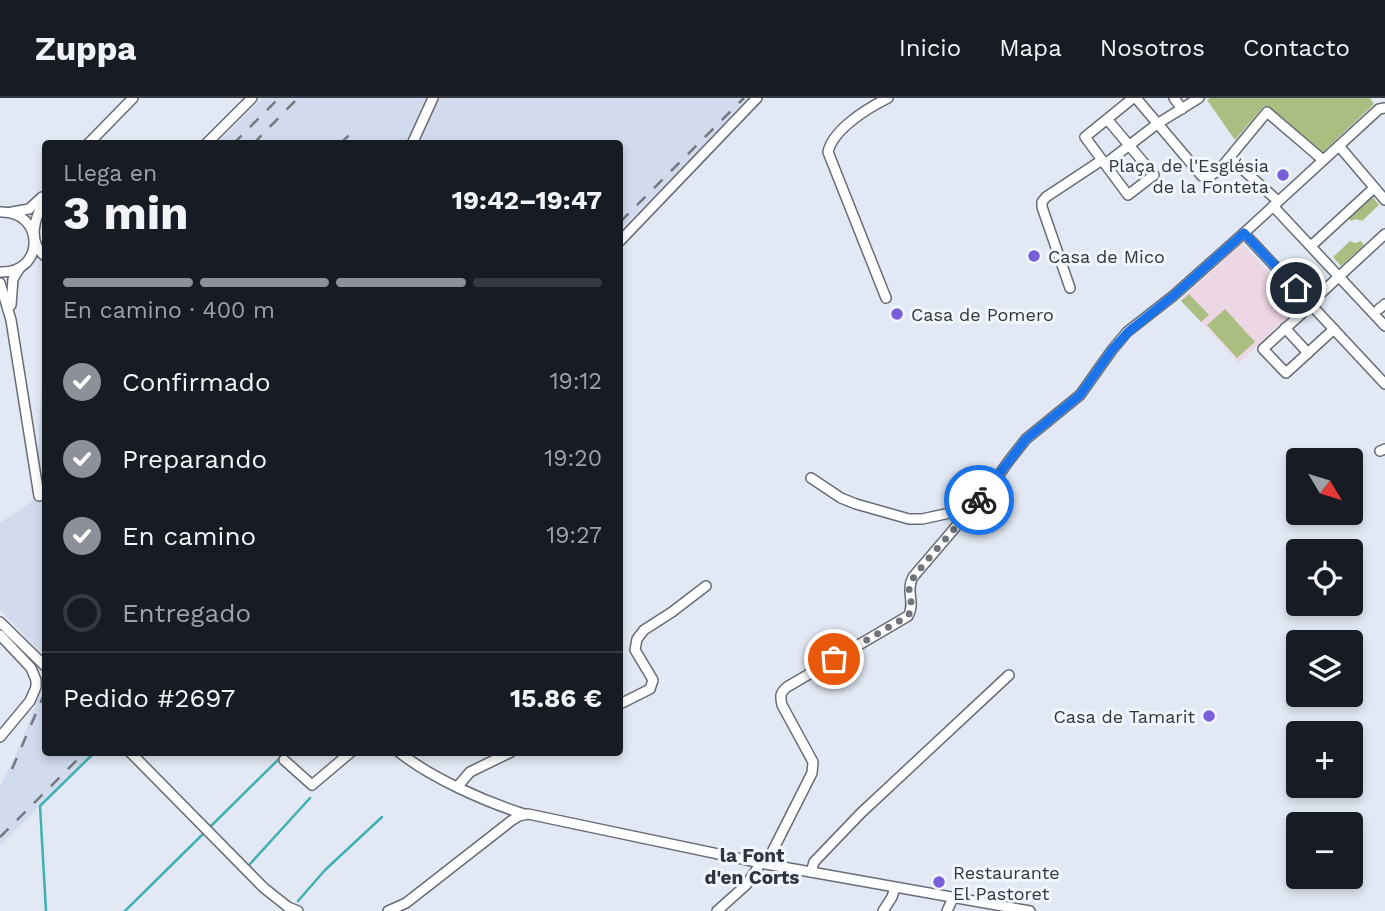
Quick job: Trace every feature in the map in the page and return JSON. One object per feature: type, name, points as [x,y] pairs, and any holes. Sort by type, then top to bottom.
[{"type":"street","points":[[92,140],[133,98]]},
{"type":"street","points":[[210,140],[252,98]]},
{"type":"street","points":[[414,140],[433,98]]},
{"type":"street","points":[[623,238],[757,98]]},
{"type":"street","points":[[886,298],[828,152],[830,143],[857,116],[888,98]]},
{"type":"street","points":[[1107,119],[1154,176],[1128,195],[1084,137],[1107,119],[1135,98],[1205,177],[1220,169],[1267,112],[1323,160]]},
{"type":"street","points":[[1174,98],[1182,108]]},
{"type":"street","points":[[1070,288],[1042,202],[1199,98]]},
{"type":"street","points":[[717,911],[764,863],[812,773],[813,762],[782,705],[782,692],[908,616],[912,608],[909,590],[911,581],[973,508],[1026,439],[1080,395],[1128,332],[1244,233],[1379,109],[1385,108]]},
{"type":"street","points":[[1339,146],[1385,200]]},
{"type":"street","points":[[1230,158],[1385,326]]},
{"type":"street","points":[[1311,246],[1374,188]]},
{"type":"street","points":[[3,211],[29,209],[42,199]]},
{"type":"street","points":[[42,205],[34,223],[37,249],[42,253]]},
{"type":"street","points":[[3,211],[20,216],[28,224],[35,239],[31,256],[13,279],[11,320]]},
{"type":"street","points":[[1244,233],[1385,384]]},
{"type":"street","points":[[1319,295],[1385,234]]},
{"type":"street","points":[[0,272],[19,269]]},
{"type":"street","points":[[0,283],[11,320],[40,496]]},
{"type":"street","points":[[1311,305],[1263,349],[1286,373],[1334,329]]},
{"type":"street","points":[[1285,328],[1308,353]]},
{"type":"street","points":[[811,478],[841,498],[909,519],[922,519],[973,508]]},
{"type":"street","points":[[623,703],[650,689],[653,680],[635,650],[637,639],[644,630],[706,586]]},
{"type":"street","points":[[0,622],[42,663]]},
{"type":"street","points":[[0,635],[31,668],[36,687],[30,701],[0,737]]},
{"type":"street","points":[[811,872],[814,862],[861,813],[1009,675]]},
{"type":"street","points":[[134,756],[264,888],[288,907],[298,911]]},
{"type":"street","points":[[284,760],[312,785],[346,756]]},
{"type":"street","points":[[406,756],[427,771],[509,810],[524,814],[764,863],[1030,911]]},
{"type":"street","points":[[458,786],[470,772],[503,756]]},
{"type":"street","points":[[388,911],[406,903],[511,821],[524,814]]},
{"type":"street","points":[[883,911],[895,888]]},
{"type":"street","points":[[947,911],[953,898]]},
{"type":"shaded area","points":[[262,98],[752,98],[623,227],[623,140],[220,140]]},
{"type":"shaded area","points":[[1241,243],[1300,306],[1239,363],[1181,300]]},
{"type":"shaded area","points":[[42,377],[42,653],[0,610],[0,523],[36,496]]},
{"type":"shaded area","points":[[42,672],[42,756],[90,756],[0,845],[0,787],[20,746],[37,700]]},
{"type":"green space","points":[[1370,98],[1374,104],[1321,154],[1264,106],[1235,140],[1207,100]]},
{"type":"green space","points":[[1371,195],[1379,205],[1362,221],[1351,221],[1348,217]]},
{"type":"green space","points":[[1350,241],[1361,241],[1364,245],[1341,266],[1333,257]]},
{"type":"green space","points":[[1189,294],[1209,315],[1201,322],[1181,301]]},
{"type":"green space","points":[[1225,309],[1255,342],[1237,358],[1207,325]]},
{"type":"waterway","points":[[46,911],[40,806],[91,756]]},
{"type":"waterway","points":[[211,826],[282,756]]},
{"type":"waterway","points":[[250,864],[310,798]]},
{"type":"waterway","points":[[298,901],[325,870],[382,817]]},
{"type":"waterway","points":[[125,911],[203,834]]},
{"type":"railway","points":[[237,140],[279,98]]},
{"type":"railway","points":[[257,140],[298,98]]},
{"type":"railway","points":[[623,219],[744,98]]},
{"type":"railway","points":[[344,140],[357,127]]},
{"type":"railway","points":[[12,769],[42,699]]},
{"type":"railway","points":[[0,837],[81,756]]},
{"type":"way so far","points":[[834,659],[908,616],[912,608],[909,590],[911,581],[979,500]]},
{"type":"place","name":"Plaça de l'Església de la Fonteta","points":[[1283,175]]},
{"type":"place","name":"Casa de Mico","points":[[1034,256]]},
{"type":"place","name":"Casa de Pomero","points":[[897,314]]},
{"type":"place","name":"Casa de Tamarit","points":[[1209,716]]},
{"type":"place","name":"Restaurante El Pastoret","points":[[939,882]]},
{"type":"district","name":"la Font d'en Corts","points":[[752,866]]},
{"type":"route","points":[[979,500],[1026,439],[1080,395],[1128,332],[1244,233],[1296,288]]}]
